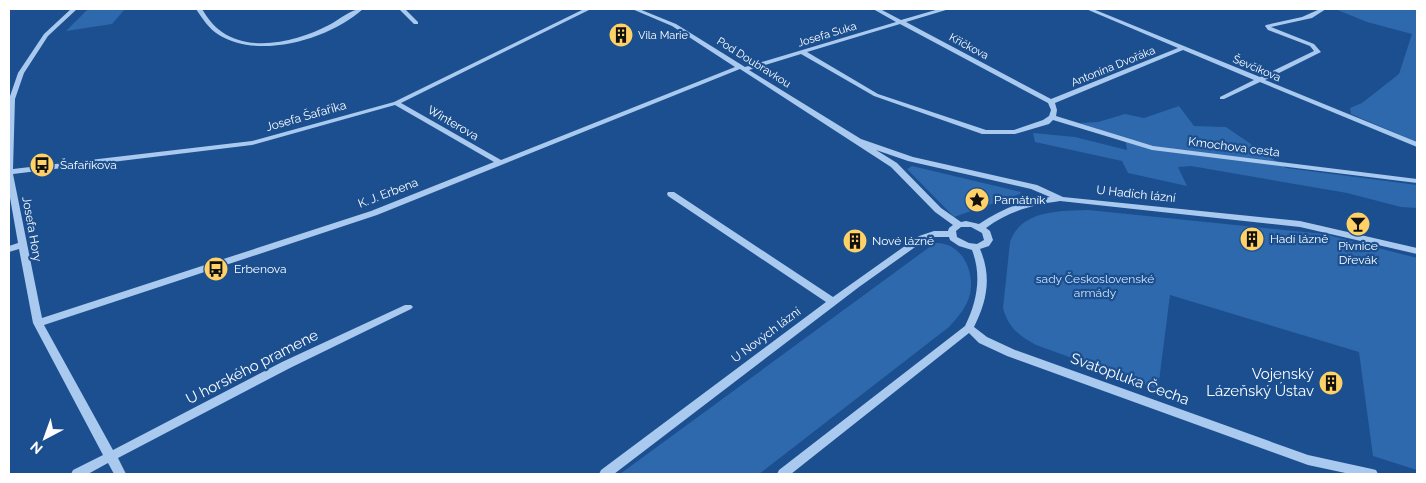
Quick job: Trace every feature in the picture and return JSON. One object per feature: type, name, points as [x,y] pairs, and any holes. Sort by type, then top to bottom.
[{"type":"street","name":"Josefa Hory","points":[[74,9],[46,35],[20,73],[12,99],[9,130],[9,172],[38,323],[120,474]]},
{"type":"street","points":[[199,9],[220,34],[232,40],[254,44],[289,41],[317,34],[340,24],[360,9]]},
{"type":"street","points":[[402,9],[416,23]]},
{"type":"street","name":"Josefa Šafaříka","points":[[9,172],[252,142],[396,103],[588,9]]},
{"type":"street","name":"Pod Doubravkou","points":[[635,9],[674,25],[858,140]]},
{"type":"street","name":"Křičkova","points":[[876,9],[903,21],[1051,102]]},
{"type":"street","name":"Josefa Suka","points":[[742,68],[944,9]]},
{"type":"street","name":"Ševčíkova","points":[[1089,9],[1417,145]]},
{"type":"street","points":[[1222,98],[1318,52],[1312,45],[1270,30],[1268,26],[1281,20],[1302,21],[1315,15],[1322,9]]},
{"type":"street","name":"Antonína Dvořáka","points":[[1051,102],[1183,48]]},
{"type":"street","points":[[802,52],[876,95],[985,132],[1015,132],[1046,122],[1052,117],[1054,110],[1051,102]]},
{"type":"street","name":"K. J. Erbena","points":[[38,323],[374,212],[742,68]]},
{"type":"street","name":"Winterova","points":[[396,103],[499,162]]},
{"type":"street","name":"Kmochova cesta","points":[[1052,117],[1130,143],[1152,148],[1417,181]]},
{"type":"street","points":[[858,140],[894,165],[938,210],[959,225]]},
{"type":"street","name":"U Hadích lázní","points":[[858,140],[911,159],[1034,187],[1061,199],[1300,224],[1417,251]]},
{"type":"street","points":[[671,194],[833,302]]},
{"type":"street","points":[[981,227],[1013,207],[1039,201],[1061,199]]},
{"type":"street","points":[[966,224],[981,227],[986,231],[989,240],[981,246],[974,247],[962,244],[952,234],[952,230],[959,225],[966,224]]},
{"type":"street","name":"U Nových lázní","points":[[605,474],[833,302],[922,238],[934,234],[952,234]]},
{"type":"street","points":[[9,249],[22,245]]},
{"type":"street","points":[[783,474],[969,328],[980,306],[982,274],[980,256],[974,247]]},
{"type":"street","name":"U horského pramene","points":[[110,455],[286,365],[408,307]]},
{"type":"street","name":"Svatopluka Čecha","points":[[969,328],[983,340],[1011,353],[1308,460],[1365,473]]},
{"type":"street","points":[[77,474],[110,455]]},
{"type":"green space","points":[[88,9],[125,9],[112,24],[66,31]]},
{"type":"green space","points":[[1335,9],[1417,9],[1417,142],[1351,114],[1350,108],[1362,103],[1399,74],[1412,34],[1367,22]]},
{"type":"green space","points":[[1179,106],[1194,126],[1226,127],[1286,168],[1417,185],[1417,208],[1401,207],[1347,193],[1191,166],[1178,167],[1187,186],[1128,173],[1122,161],[1035,142],[1033,133],[1075,137],[1127,150],[1125,138],[1080,123],[1098,122],[1125,114],[1144,118]]},
{"type":"green space","points":[[912,166],[1021,192],[1020,194],[954,217],[907,169]]},
{"type":"green space","name":"sady Československé armády","points":[[1088,210],[1324,234],[1417,258],[1417,470],[1373,456],[1359,352],[1170,295],[1158,389],[1036,345],[1024,338],[1011,326],[1003,308],[1010,242],[1015,231],[1032,218],[1042,214]]},
{"type":"green space","points":[[935,243],[952,247],[959,252],[968,267],[971,285],[970,294],[959,316],[949,327],[759,474],[620,474]]},
{"type":"place","name":"Vila Marie","points":[[621,35]]},
{"type":"place","name":"Šafaříkova","points":[[42,165]]},
{"type":"place","name":"Památník","points":[[977,200]]},
{"type":"place","name":"Pivnice Dřevák","points":[[1358,224]]},
{"type":"place","name":"Hadí lázně","points":[[1252,239]]},
{"type":"place","name":"Nové lázně","points":[[855,241]]},
{"type":"place","name":"Erbenova","points":[[216,269]]},
{"type":"place","name":"Vojenský Lázeňský Ústav","points":[[1331,383]]}]
